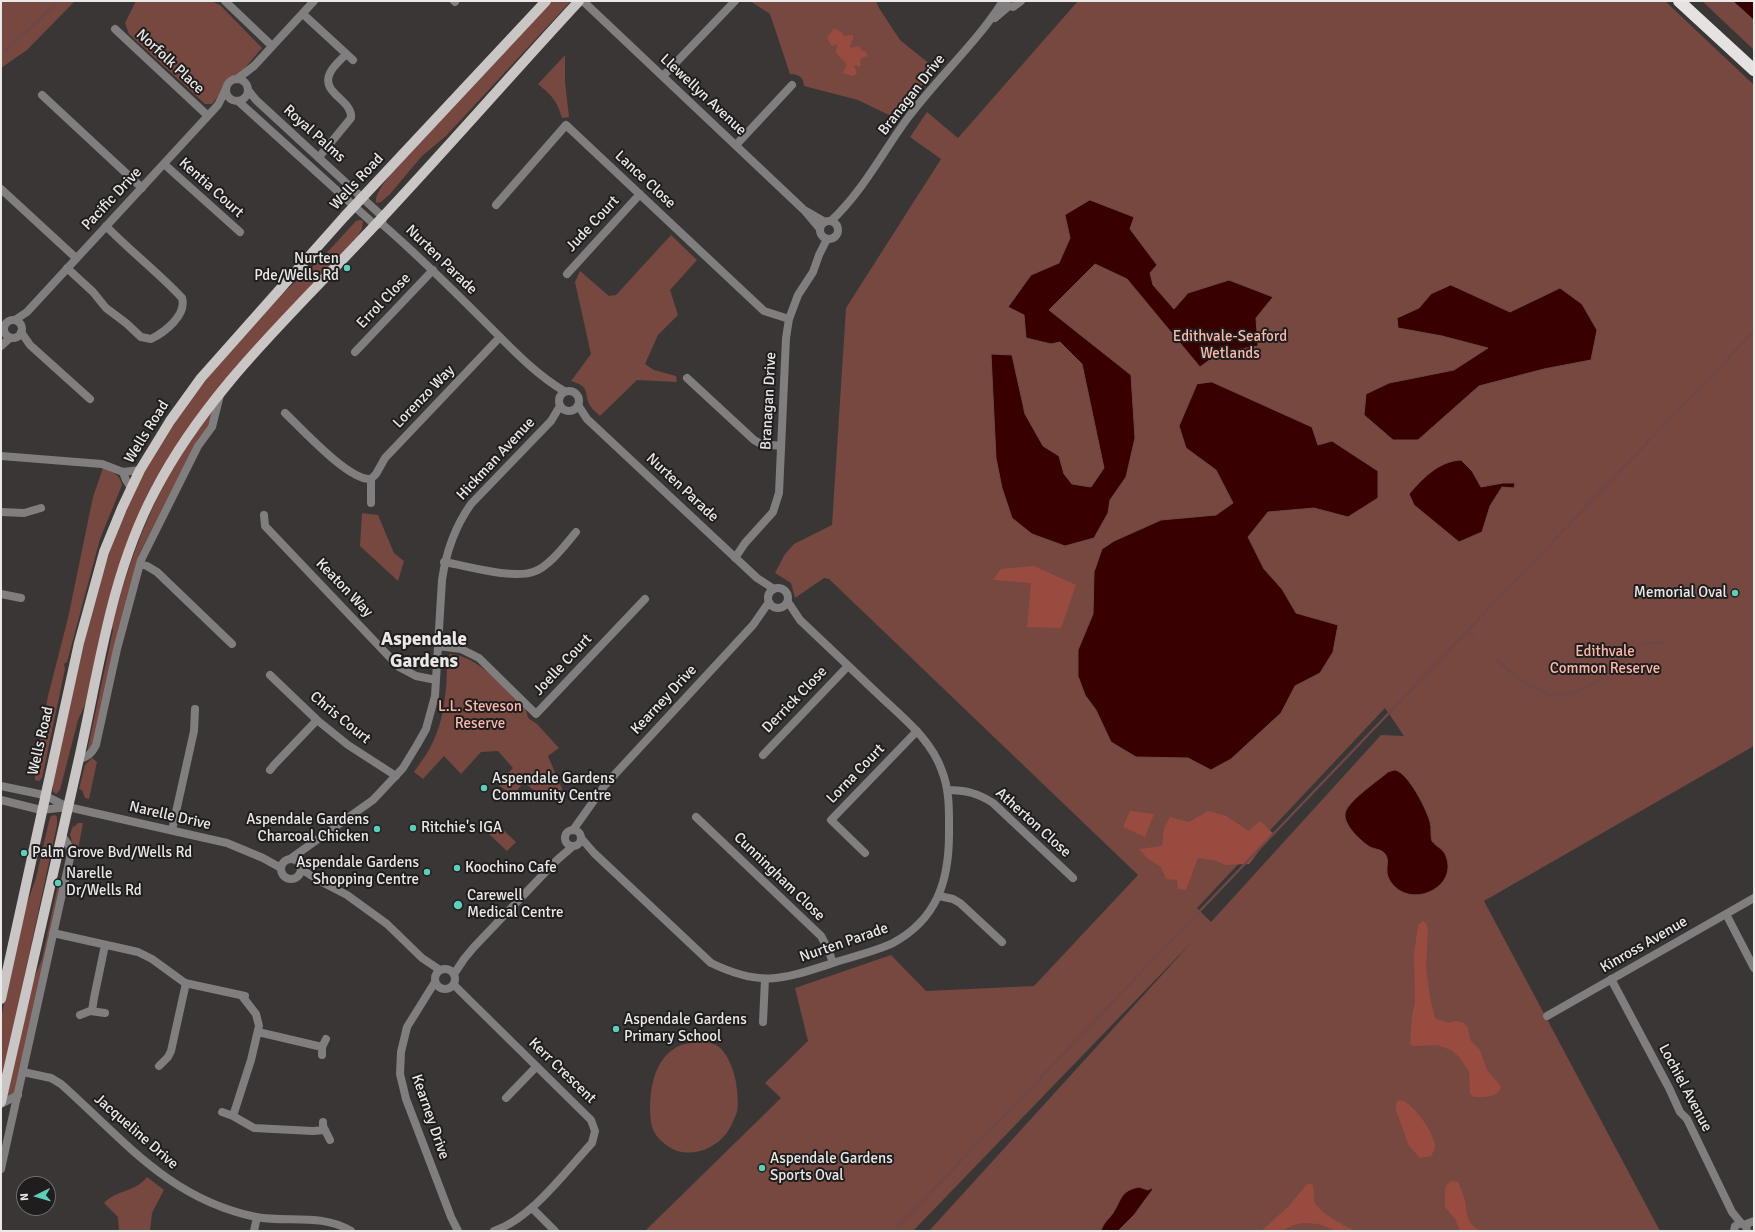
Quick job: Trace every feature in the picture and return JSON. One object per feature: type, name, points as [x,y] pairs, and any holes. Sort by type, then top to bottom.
[{"type":"highway","points":[[1679,1],[1754,70]]},
{"type":"main road","name":"Wells Road","points":[[1,999],[74,662],[97,575],[114,527],[140,470],[170,421],[201,378],[354,206],[546,1]]},
{"type":"main road","points":[[1,1103],[34,953],[62,836],[110,613],[123,566],[132,541],[155,490],[196,423],[222,390],[380,222],[579,1]]},
{"type":"street","points":[[225,1],[272,46]]},
{"type":"street","points":[[254,66],[244,98],[235,100],[228,96],[226,89],[228,84],[254,66],[314,1]]},
{"type":"street","name":"Llewellyn Avenue","points":[[583,1],[804,210],[827,239]]},
{"type":"street","points":[[663,76],[735,1]]},
{"type":"street","name":"Branagan Drive","points":[[733,556],[773,512],[779,493],[788,319],[798,295],[813,272],[827,239],[833,239],[838,235],[831,223],[846,207],[907,119],[1005,3],[1016,6],[1021,1]]},
{"type":"street","points":[[303,14],[353,60]]},
{"type":"street","name":"Norfolk Place","points":[[115,29],[207,115]]},
{"type":"street","points":[[319,157],[350,118],[350,108],[333,92],[329,85],[330,72],[346,54]]},
{"type":"street","points":[[237,79],[247,87]]},
{"type":"street","points":[[736,145],[792,85]]},
{"type":"street","name":"Royal Palms","points":[[247,87],[256,100],[363,197]]},
{"type":"street","name":"Pacific Drive","points":[[1,341],[10,327],[27,312],[164,164],[207,115],[218,105],[226,89]]},
{"type":"street","points":[[42,95],[142,188]]},
{"type":"street","name":"Royal Palms","points":[[235,100],[354,206]]},
{"type":"street","name":"Pacific Drive","points":[[218,105],[235,100]]},
{"type":"street","name":"Lance Close","points":[[496,205],[566,125],[764,311],[788,319]]},
{"type":"street","points":[[279,138],[288,129]]},
{"type":"street","name":"Kentia Court","points":[[164,164],[240,232]]},
{"type":"street","points":[[1,189],[76,258]]},
{"type":"street","name":"Jude Court","points":[[567,274],[640,194]]},
{"type":"street","name":"Nurten Parade","points":[[363,197],[380,222]]},
{"type":"street","name":"Nurten Parade","points":[[354,206],[380,222],[433,270],[500,337],[550,383],[566,404],[587,419],[757,578],[774,589]]},
{"type":"street","name":"Llewellyn Avenue","points":[[804,210],[831,223]]},
{"type":"street","points":[[820,231],[831,223]]},
{"type":"street","points":[[67,268],[93,292],[106,308],[126,323],[141,337],[152,339],[166,329],[182,310],[182,298],[106,226]]},
{"type":"street","name":"Branagan Drive","points":[[819,255],[820,231]]},
{"type":"street","name":"Errol Close","points":[[355,352],[433,270]]},
{"type":"street","points":[[10,327],[90,400]]},
{"type":"street","name":"Pacific Drive","points":[[1,346],[10,327]]},
{"type":"street","name":"Lorenzo Way","points":[[371,479],[376,474],[387,456],[500,337]]},
{"type":"street","points":[[687,378],[754,440],[761,444],[781,446]]},
{"type":"street","points":[[79,759],[86,758],[96,744],[117,649],[143,554],[198,446],[212,428],[222,390]]},
{"type":"street","name":"Hickman Avenue","points":[[285,863],[373,800],[403,768],[426,729],[435,696],[444,562],[451,538],[471,504],[566,404]]},
{"type":"street","points":[[286,413],[346,469],[363,478],[371,479],[371,503]]},
{"type":"street","points":[[1,456],[102,464],[123,472],[140,470]]},
{"type":"street","points":[[123,472],[131,488]]},
{"type":"street","points":[[1,512],[24,513],[41,508]]},
{"type":"street","name":"Keaton Way","points":[[264,515],[265,526],[399,667],[416,676],[436,680]]},
{"type":"street","points":[[444,562],[515,575],[534,572],[551,560],[576,532]]},
{"type":"street","points":[[140,564],[157,572],[232,644]]},
{"type":"street","name":"Nurten Parade","points":[[757,578],[768,599]]},
{"type":"street","points":[[781,588],[787,592],[788,602],[786,605],[778,608],[768,599],[774,589],[781,588]]},
{"type":"street","points":[[1,594],[21,598]]},
{"type":"street","name":"Joelle Court","points":[[438,646],[461,649],[479,658],[536,714],[645,599]]},
{"type":"street","name":"Kearney Drive","points":[[458,1231],[451,1217],[406,1099],[400,1074],[399,1061],[407,1027],[421,1004],[442,977],[464,959],[575,839],[592,803],[605,785],[759,618],[768,599]]},
{"type":"street","name":"Nurten Parade","points":[[575,839],[594,852],[711,962],[731,972],[750,977],[765,979],[789,977],[892,943],[917,926],[939,896],[948,864],[947,790],[943,772],[936,756],[917,731],[800,620],[788,602]]},
{"type":"street","name":"Nurten Parade","points":[[778,608],[800,620]]},
{"type":"street","name":"Kearney Drive","points":[[759,618],[778,608]]},
{"type":"street","name":"Derrick Close","points":[[763,755],[848,666]]},
{"type":"street","name":"Chris Court","points":[[270,676],[317,720],[348,745],[396,776]]},
{"type":"street","points":[[172,830],[194,731],[195,709]]},
{"type":"street","points":[[270,770],[317,720]]},
{"type":"street","name":"Lorna Court","points":[[865,853],[831,820],[917,731]]},
{"type":"street","name":"Narelle Drive","points":[[1,786],[44,796],[68,808],[227,843],[263,858],[285,863]]},
{"type":"street","name":"Atherton Close","points":[[947,790],[970,792],[982,795],[993,803],[1074,878]]},
{"type":"street","name":"Narelle Drive","points":[[1,800],[41,810],[68,808]]},
{"type":"street","name":"Cunningham Close","points":[[696,817],[821,936],[833,963]]},
{"type":"street","points":[[1,1169],[71,854],[67,842],[62,836]]},
{"type":"street","name":"Hickman Avenue","points":[[299,870],[310,845]]},
{"type":"street","points":[[299,870],[288,879],[283,875],[285,863],[299,870],[347,895],[387,924],[451,987],[456,980],[442,977]]},
{"type":"street","points":[[939,896],[953,899],[960,903],[1002,942]]},
{"type":"street","name":"Kinross Avenue","points":[[1547,1016],[1754,898]]},
{"type":"street","points":[[1726,914],[1754,968]]},
{"type":"street","points":[[53,933],[138,952],[152,959],[186,983],[243,996],[257,1016],[259,1024],[249,1068],[233,1116]]},
{"type":"street","points":[[92,1011],[105,945]]},
{"type":"street","points":[[763,1022],[765,979]]},
{"type":"street","name":"Lochiel Avenue","points":[[1612,979],[1670,1088],[1680,1112],[1687,1119],[1739,1228]]},
{"type":"street","points":[[159,1066],[168,1057],[171,1050],[186,983]]},
{"type":"street","name":"Kerr Crescent","points":[[451,987],[468,1000],[591,1120],[595,1131],[592,1143],[532,1208],[513,1222],[494,1231]]},
{"type":"street","points":[[80,1015],[92,1011],[105,1013]]},
{"type":"street","points":[[258,1032],[323,1047]]},
{"type":"street","points":[[506,1098],[536,1067]]},
{"type":"street","name":"Jacqueline Drive","points":[[23,1072],[51,1078],[61,1084],[139,1157],[173,1184],[191,1194],[213,1203],[257,1217],[323,1221],[335,1224],[351,1231]]},
{"type":"street","points":[[1,1103],[18,1095]]},
{"type":"street","points":[[222,1112],[256,1128],[313,1131],[324,1126],[330,1140]]},
{"type":"street","points":[[532,1208],[555,1231]]},
{"type":"street","points":[[254,1231],[257,1217]]},
{"type":"street","name":"Kearney Drive","points":[[451,1217],[453,1231]]},
{"type":"street","points":[[1739,1228],[1754,1222]]},
{"type":"green space","points":[[1,1],[75,1],[27,50],[1,68]]},
{"type":"green space","points":[[136,1],[211,1],[220,5],[262,48],[238,76],[229,82],[212,104],[205,104],[129,34],[125,23]]},
{"type":"green space","points":[[551,1],[571,1],[446,136],[422,156],[390,194],[381,202],[376,203],[376,198],[381,187],[401,162]]},
{"type":"green space","points":[[750,1],[876,1],[900,40],[936,69],[895,118],[858,100],[804,86],[800,77],[790,74],[770,14]]},
{"type":"green space","points":[[1078,1],[1665,1],[1754,85],[1754,746],[1484,901],[1660,1231],[929,1231],[1191,943],[913,1231],[645,1231],[781,1098],[765,1083],[808,1041],[795,988],[891,955],[926,991],[1034,986],[1138,875],[829,579],[824,578],[795,598],[791,583],[775,573],[785,554],[794,544],[832,525],[846,308],[941,159],[910,137],[927,112],[958,138]],"holes":[[[1385,708],[1404,736],[1381,735],[1211,922],[1197,908]]]},
{"type":"green space","points":[[1702,1],[1754,1],[1754,50]]},
{"type":"green space","points":[[565,55],[565,82],[569,117],[562,118],[553,98],[538,84]]},
{"type":"green space","points":[[356,221],[363,221],[362,229],[357,237],[224,381],[148,498],[86,703],[78,720],[60,790],[56,794],[53,792],[53,779],[91,614],[117,530],[147,465],[175,420],[219,363],[283,293],[320,260]]},
{"type":"green space","points":[[671,235],[697,260],[670,290],[678,315],[658,335],[645,364],[654,370],[676,376],[677,382],[637,380],[600,416],[588,402],[585,389],[571,381],[591,354],[575,282],[580,271],[609,296],[616,295]]},
{"type":"green space","points":[[214,409],[211,424],[198,439],[138,556],[93,744],[87,752],[113,630],[112,626],[118,602],[134,554],[153,507],[176,462],[192,436]]},
{"type":"green space","points":[[103,468],[117,476],[122,485],[100,539],[67,662],[64,664],[65,669],[42,778],[39,781],[35,780],[35,768],[48,696],[68,618],[93,497]]},
{"type":"green space","points":[[362,513],[378,515],[394,553],[404,561],[398,581],[360,546]]},
{"type":"green space","name":"L.L. Steveson Reserve","points":[[450,654],[470,660],[490,674],[523,705],[528,718],[537,724],[559,748],[548,756],[563,791],[544,799],[524,782],[512,796],[498,784],[513,768],[498,751],[481,752],[461,774],[444,756],[423,779],[414,772],[430,748],[439,726],[446,693],[447,658]]},
{"type":"green space","points":[[92,758],[97,762],[89,799],[85,798],[82,790],[79,789],[85,765]]},
{"type":"green space","points":[[55,815],[57,817],[57,825],[1,1085],[1,1018],[23,915],[36,878],[49,821],[51,816]]},
{"type":"green space","points":[[78,823],[83,823],[77,855],[75,855],[70,834],[73,826],[74,827]]},
{"type":"green space","points":[[497,824],[516,842],[507,851],[488,833]]},
{"type":"green space","points":[[58,884],[62,884],[14,1093],[7,1097],[32,983],[42,959]]},
{"type":"green space","points":[[705,1041],[719,1047],[730,1063],[736,1082],[738,1108],[728,1132],[720,1140],[697,1152],[680,1152],[672,1149],[662,1142],[653,1129],[651,1122],[650,1100],[654,1078],[664,1058],[671,1051],[681,1045]]},
{"type":"green space","points":[[147,1177],[164,1190],[152,1213],[150,1231],[119,1231],[118,1217],[104,1203],[115,1195],[137,1186]]},
{"type":"shaded area","points":[[1733,1],[1754,1],[1754,20]]},
{"type":"shaded area","points":[[834,28],[844,36],[853,35],[850,46],[851,48],[859,46],[868,56],[861,58],[861,65],[859,67],[856,65],[854,66],[857,73],[853,76],[843,73],[847,64],[836,53],[837,44],[832,46],[827,38]]},
{"type":"shaded area","points":[[1090,200],[1134,217],[1130,229],[1157,265],[1150,273],[1153,285],[1174,309],[1188,293],[1229,280],[1273,297],[1256,318],[1258,346],[1219,353],[1200,367],[1127,279],[1095,264],[1049,310],[1131,375],[1135,438],[1126,477],[1110,500],[1108,513],[1094,538],[1065,546],[1032,534],[1012,518],[1002,488],[996,458],[991,354],[1012,355],[1025,414],[1043,446],[1059,456],[1064,474],[1072,484],[1091,487],[1104,468],[1082,364],[1060,342],[1051,344],[1026,338],[1024,315],[1008,307],[1031,275],[1059,263],[1070,238],[1065,215]]},
{"type":"shaded area","points":[[1451,285],[1510,312],[1560,288],[1582,304],[1597,330],[1591,360],[1544,369],[1479,386],[1418,440],[1393,440],[1364,415],[1366,394],[1389,383],[1454,370],[1488,348],[1442,336],[1398,328],[1397,318],[1419,308],[1431,294]]},
{"type":"shaded area","points":[[1212,382],[1312,427],[1318,445],[1332,441],[1378,471],[1378,498],[1348,517],[1314,508],[1268,512],[1248,537],[1264,569],[1282,589],[1296,613],[1338,625],[1333,652],[1320,673],[1295,686],[1281,713],[1231,759],[1211,770],[1188,758],[1136,757],[1111,742],[1096,710],[1085,695],[1078,676],[1078,650],[1093,614],[1094,572],[1102,549],[1114,541],[1161,520],[1216,515],[1233,503],[1216,470],[1186,448],[1179,426],[1197,384]]},
{"type":"shaded area","points":[[1461,460],[1472,471],[1481,487],[1503,483],[1515,483],[1514,488],[1502,487],[1490,506],[1482,532],[1459,542],[1414,505],[1409,494],[1432,471],[1446,463]]},
{"type":"shaded area","points":[[1034,566],[1076,585],[1061,628],[1027,627],[1031,583],[993,580],[1001,569]]},
{"type":"shaded area","points":[[1395,770],[1406,777],[1416,792],[1430,822],[1432,841],[1443,851],[1446,856],[1448,867],[1446,876],[1441,884],[1424,894],[1414,895],[1404,893],[1395,887],[1388,877],[1387,857],[1385,854],[1369,847],[1360,839],[1349,827],[1345,818],[1347,809],[1357,798],[1388,772]]},
{"type":"shaded area","points":[[1130,811],[1154,814],[1145,837],[1123,827]]},
{"type":"shaded area","points":[[1208,811],[1226,816],[1249,831],[1260,821],[1273,833],[1249,864],[1225,865],[1217,861],[1198,858],[1186,890],[1178,889],[1177,880],[1166,879],[1161,867],[1147,858],[1139,849],[1162,846],[1164,828],[1170,817],[1189,822]]},
{"type":"shaded area","points":[[1423,921],[1426,923],[1428,929],[1426,968],[1430,998],[1435,1018],[1448,1023],[1455,1021],[1462,1022],[1467,1026],[1471,1041],[1480,1050],[1487,1070],[1501,1087],[1494,1095],[1474,1097],[1470,1094],[1469,1071],[1459,1057],[1451,1050],[1437,1045],[1413,1046],[1410,1043],[1412,1016],[1415,1002],[1414,955],[1418,925]]},
{"type":"shaded area","points":[[1400,1100],[1411,1106],[1417,1112],[1428,1128],[1435,1143],[1435,1148],[1431,1156],[1420,1158],[1409,1146],[1396,1110],[1396,1103]]},
{"type":"shaded area","points":[[1451,1181],[1458,1182],[1464,1196],[1468,1219],[1476,1229],[1481,1231],[1460,1231],[1455,1219],[1445,1207],[1446,1186]]},
{"type":"shaded area","points":[[1307,1184],[1312,1184],[1314,1201],[1322,1211],[1355,1231],[1337,1231],[1318,1224],[1304,1223],[1293,1225],[1282,1231],[1261,1231],[1288,1207]]},
{"type":"shaded area","points":[[1139,1187],[1148,1190],[1153,1189],[1134,1215],[1118,1231],[1101,1231],[1122,1196],[1128,1191]]},
{"type":"waterway","points":[[1,53],[12,45],[59,1]]},
{"type":"waterway","points":[[894,1231],[1754,331]]},
{"type":"waterway","points":[[1467,632],[1474,638]]},
{"type":"waterway","points":[[1496,659],[1517,678],[1535,688],[1553,695],[1562,695],[1573,693],[1589,686],[1632,651],[1642,645],[1651,643],[1666,643]]},
{"type":"place","name":"Nurten Pde/Wells Rd","points":[[347,268]]},
{"type":"place","name":"Memorial Oval","points":[[1735,593]]},
{"type":"place","name":"Aspendale Gardens Community Centre","points":[[484,788]]},
{"type":"place","name":"Ritchie's IGA","points":[[413,828]]},
{"type":"place","name":"Aspendale Gardens Charcoal Chicken","points":[[377,829]]},
{"type":"place","name":"Palm Grove Bvd/Wells Rd","points":[[24,853]]},
{"type":"place","name":"Koochino Cafe","points":[[457,868]]},
{"type":"place","name":"Aspendale Gardens Shopping Centre","points":[[427,872]]},
{"type":"place","name":"Narelle Dr/Wells Rd","points":[[58,883]]},
{"type":"place","name":"Carewell Medical Centre","points":[[458,905]]},
{"type":"place","name":"Aspendale Gardens Primary School","points":[[616,1029]]},
{"type":"place","name":"Aspendale Gardens Sports Oval","points":[[762,1168]]},
{"type":"district","name":"Aspendale Gardens","points":[[424,651]]},
{"type":"park label","name":"Edithvale-Seaford Wetlands","points":[[1230,346]]},
{"type":"park label","name":"Edithvale Common Reserve","points":[[1605,660]]}]
